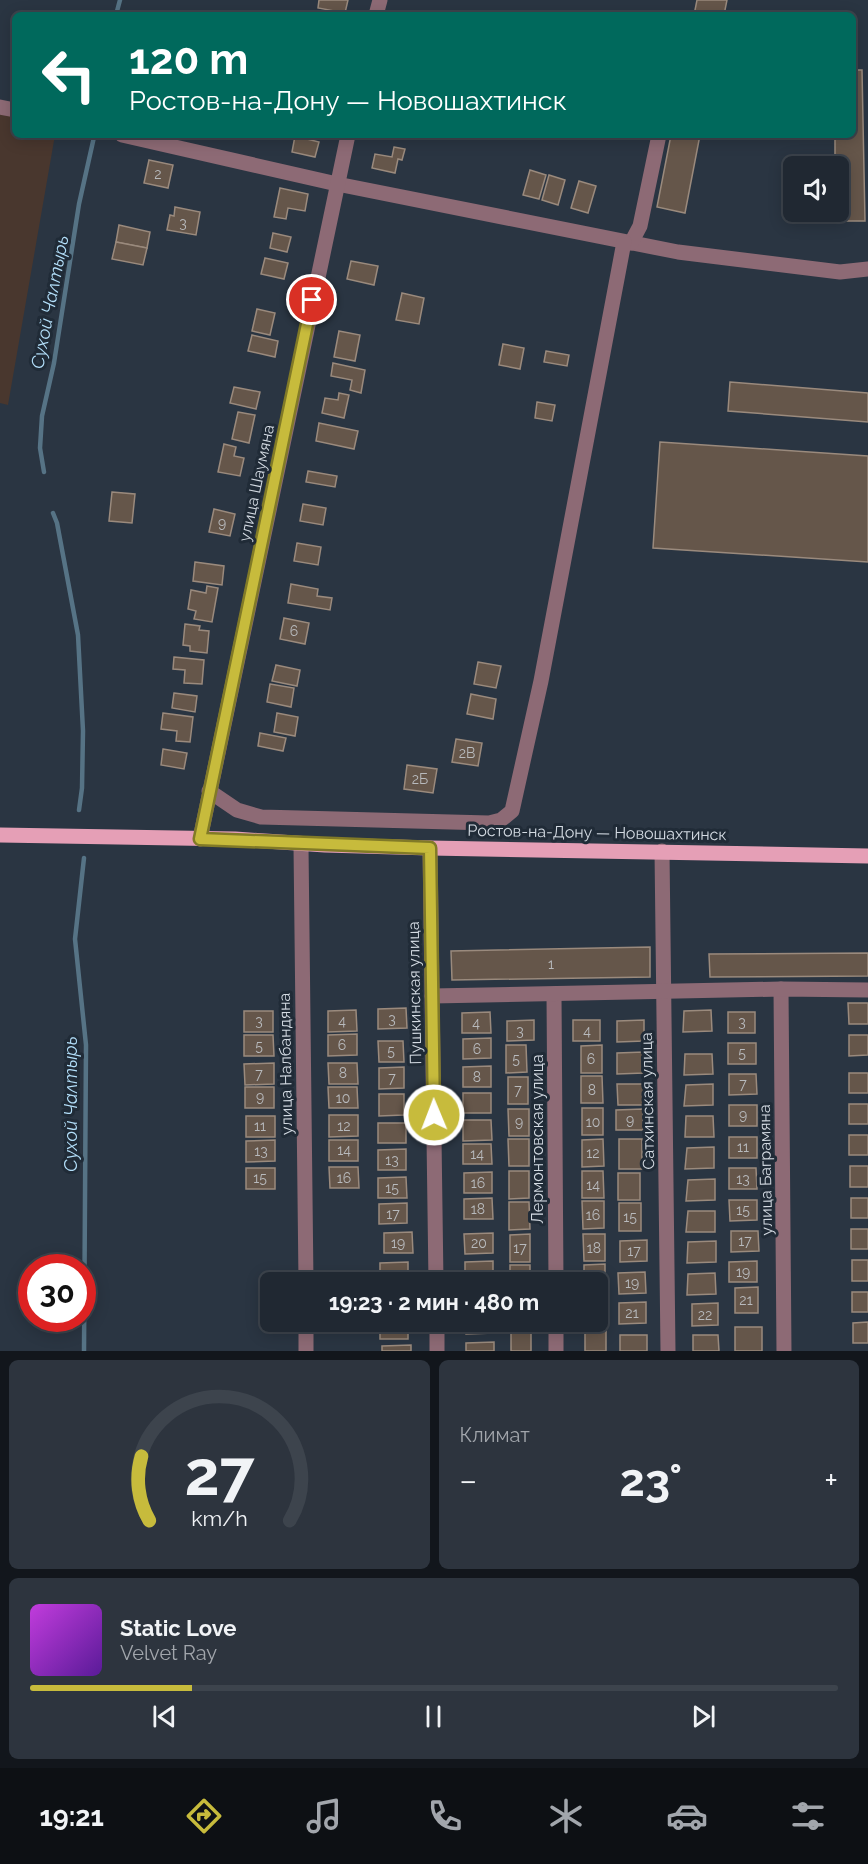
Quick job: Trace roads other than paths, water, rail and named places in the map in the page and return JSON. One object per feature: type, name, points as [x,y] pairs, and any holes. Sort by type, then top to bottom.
[{"type":"main road","name":"Ростов-на-Дону — Новошахтинск","points":[[0,835],[200,839],[430,848],[868,856]]},
{"type":"main road","name":"Ростов-на-Дону — Новошахтинск","points":[[0,842],[235,847],[325,845]]},
{"type":"street","points":[[135,138],[337,184],[678,252],[840,272],[868,269]]},
{"type":"street","name":"улица Шаумяна","points":[[200,839],[347,138]]},
{"type":"street","points":[[209,791],[247,814],[284,819],[489,823],[501,820],[512,811],[541,681],[628,243],[640,226],[658,138]]},
{"type":"street","name":"улица Налбандяна","points":[[301,846],[306,1272]]},
{"type":"street","name":"Пушкинская улица","points":[[430,848],[436,1272]]},
{"type":"street","name":"Сатхинская улица","points":[[662,851],[668,1351]]},
{"type":"street","points":[[432,996],[781,989],[868,990]]},
{"type":"street","name":"улица Баграмяна","points":[[781,989],[784,1351]]},
{"type":"street","name":"Лермонтовская улица","points":[[554,994],[556,1272]]},
{"type":"street","points":[[306,1332],[306,1351]]},
{"type":"street","points":[[437,1332],[437,1351]]},
{"type":"street","points":[[556,1332],[556,1351]]},
{"type":"waterway","name":"Сухой Чалтырь","points":[[117,12],[120,0]]},
{"type":"waterway","name":"Сухой Чалтырь","points":[[44,472],[40,448],[42,416],[54,363],[79,204],[94,138]]},
{"type":"waterway","name":"Сухой Чалтырь","points":[[53,513],[57,523],[78,635],[83,731],[82,788],[79,810]]},
{"type":"waterway","name":"Сухой Чалтырь","points":[[84,858],[75,939],[86,1045],[84,1351]]}]
